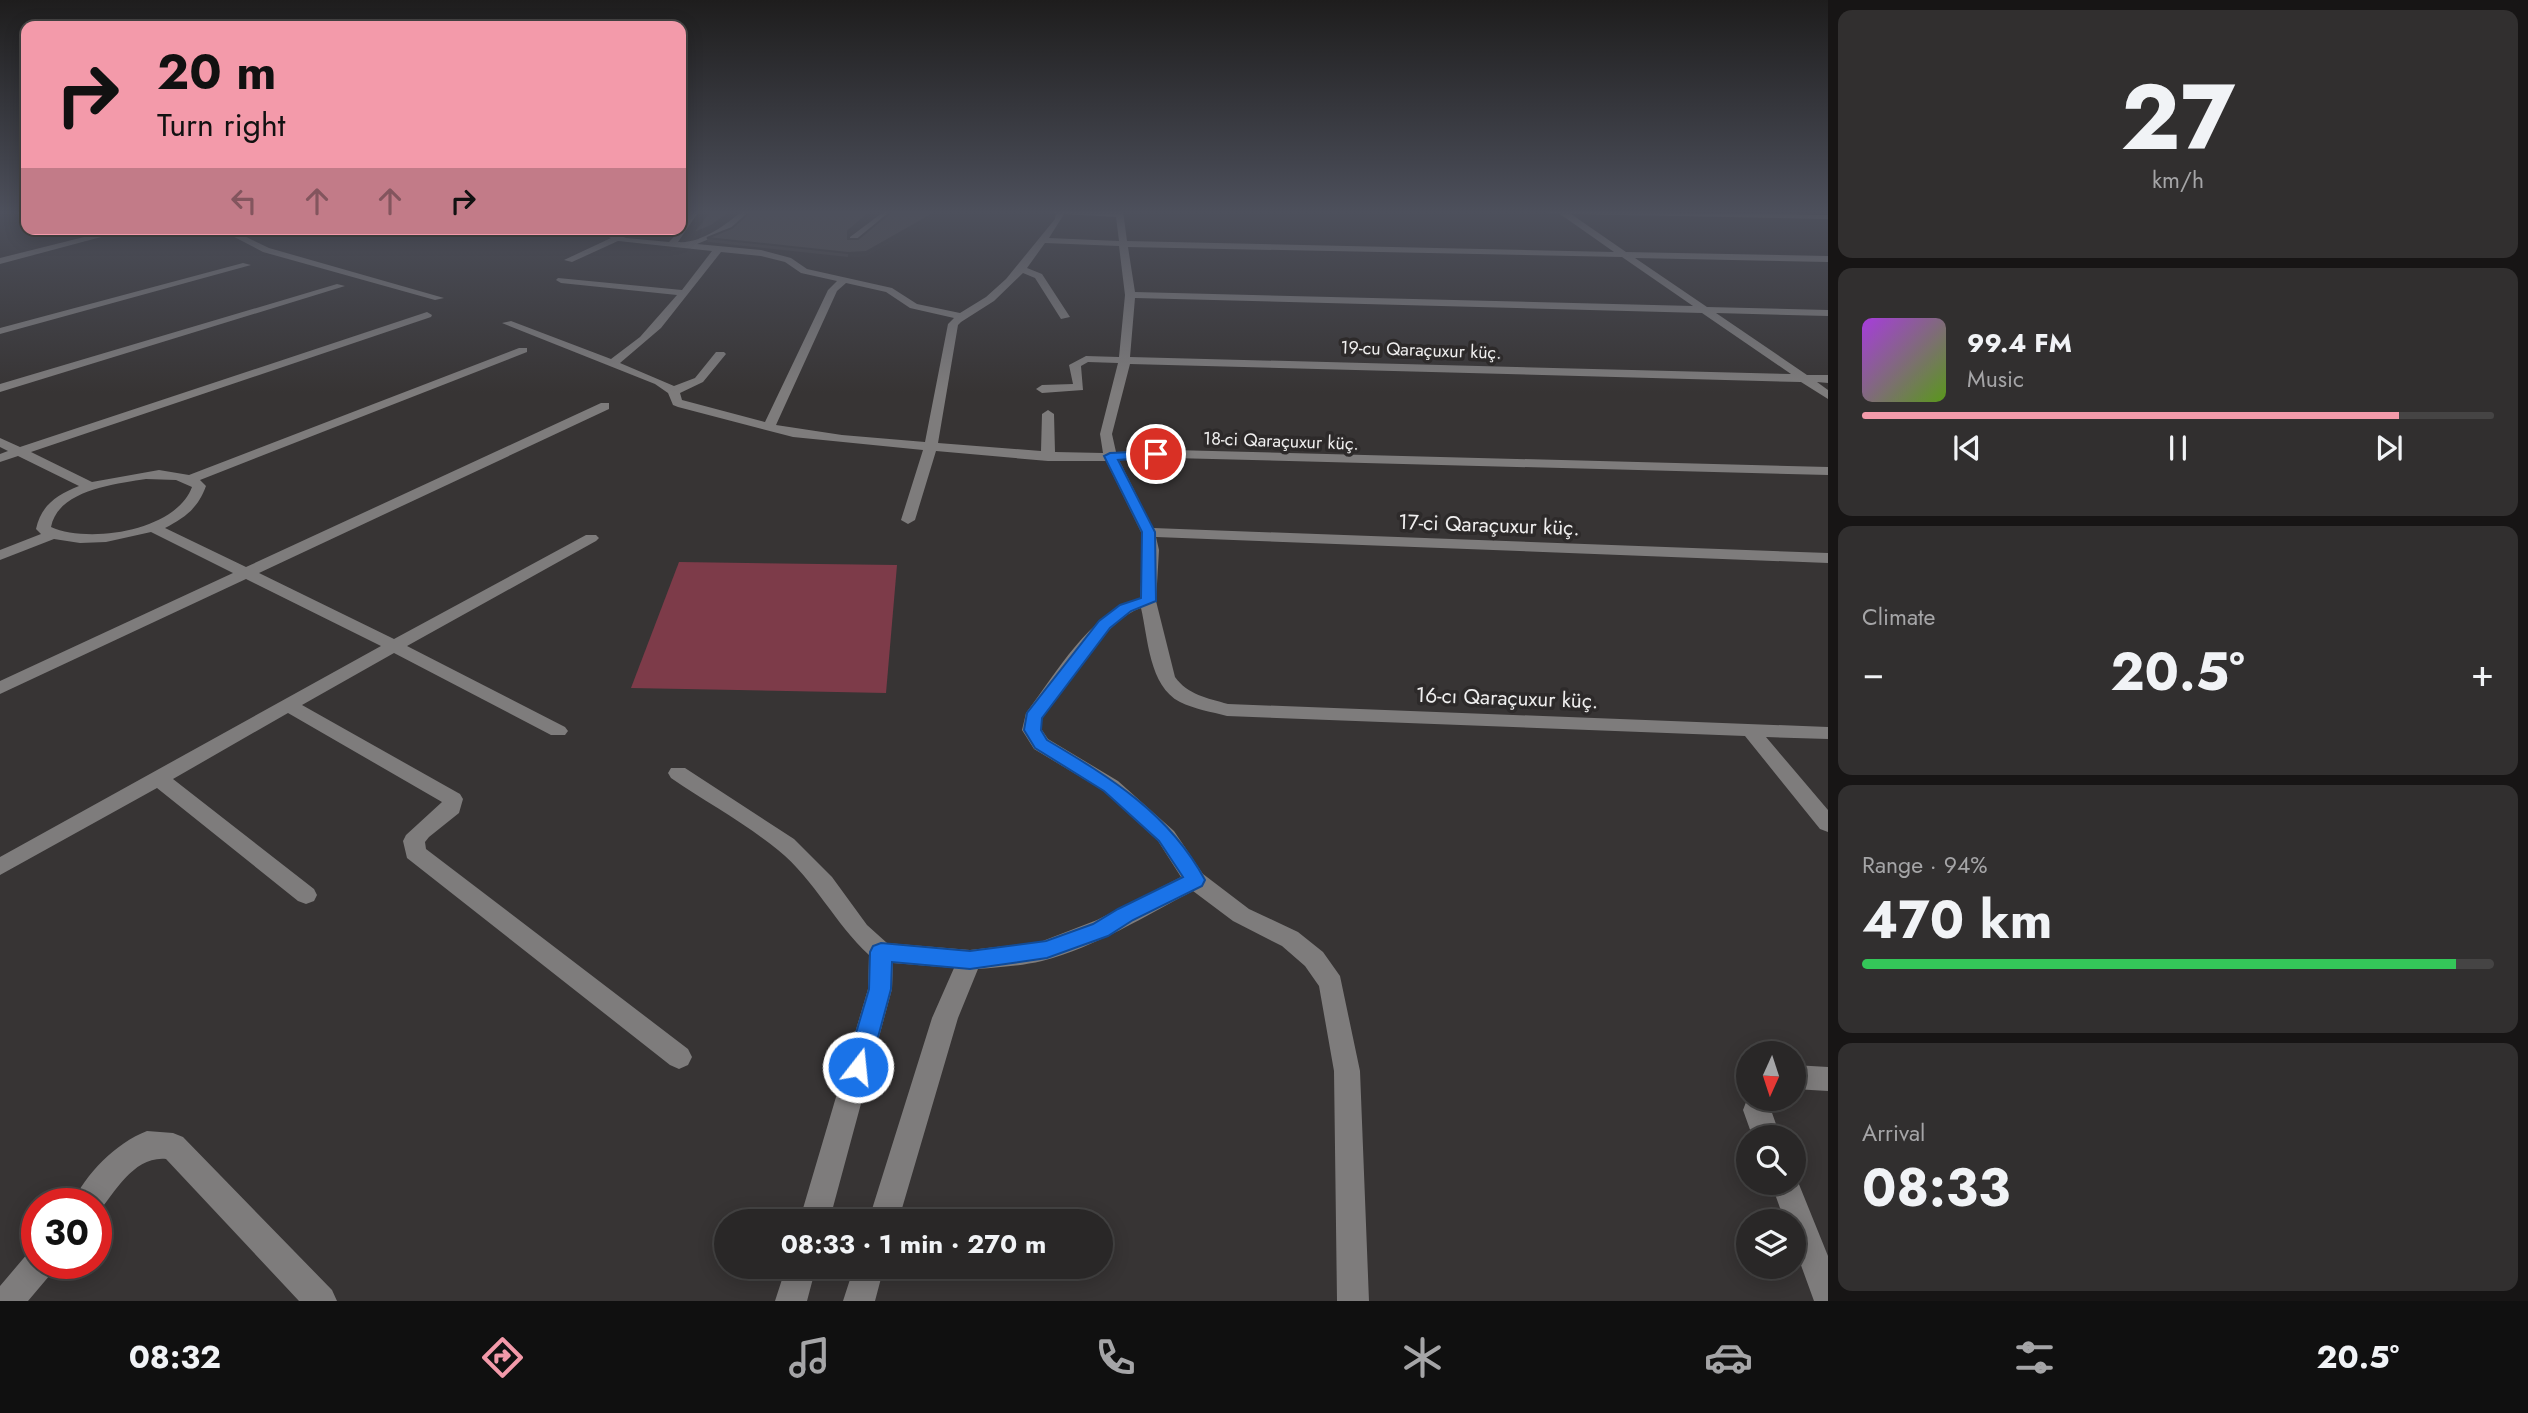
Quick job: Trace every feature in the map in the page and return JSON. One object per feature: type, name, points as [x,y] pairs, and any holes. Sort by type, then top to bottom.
[{"type":"street","points":[[0,331],[221,272]]},
{"type":"street","points":[[344,272],[439,298]]},
{"type":"street","points":[[613,363],[639,345],[700,272]]},
{"type":"street","points":[[807,272],[889,290],[914,306],[960,316]]},
{"type":"street","points":[[908,520],[931,446],[950,333],[960,316],[991,299],[1019,272]]},
{"type":"street","points":[[1029,272],[1039,276],[1065,317]]},
{"type":"street","points":[[1128,272],[1130,295],[1123,374],[1106,434],[1110,456],[1149,532],[1149,601],[1126,608],[1104,624],[1033,717],[1032,730],[1041,744],[1111,786],[1166,836],[1195,880],[1241,915],[1290,939],[1314,959],[1331,983],[1347,1071],[1353,1301]]},
{"type":"street","points":[[1648,272],[1828,395]]},
{"type":"street","points":[[561,280],[683,293]]},
{"type":"street","points":[[767,428],[776,416],[833,290],[843,281]]},
{"type":"street","points":[[0,388],[340,286]]},
{"type":"street","points":[[1130,295],[1828,313]]},
{"type":"street","points":[[0,458],[427,314]]},
{"type":"street","name":"18-ci Qaraçuxur küç.","points":[[507,323],[659,382],[673,391],[677,402],[682,404],[767,428],[842,439],[1048,457],[1173,454],[1828,471]]},
{"type":"street","points":[[191,479],[523,350]]},
{"type":"street","points":[[673,391],[699,380],[720,354]]},
{"type":"street","name":"19-cu Qaraçuxur küç.","points":[[1042,389],[1079,387],[1075,365],[1086,359],[1828,379]]},
{"type":"street","points":[[0,688],[605,406]]},
{"type":"street","points":[[1048,414],[1048,457]]},
{"type":"street","points":[[0,442],[91,486]]},
{"type":"street","points":[[168,474],[191,479],[199,486],[199,496],[191,506],[152,527],[130,534],[84,540],[51,535],[43,529],[42,521],[47,512],[72,494],[91,486],[137,475],[168,474]]},
{"type":"street","points":[[152,527],[394,646],[558,731]]},
{"type":"street","name":"17-ci Qaraçuxur küç.","points":[[1149,532],[1828,558]]},
{"type":"street","points":[[0,555],[51,535]]},
{"type":"street","points":[[0,867],[591,538]]},
{"type":"street","name":"16-cı Qaraçuxur küç.","points":[[1149,601],[1167,677],[1175,690],[1187,698],[1227,710],[1828,733]]},
{"type":"street","points":[[288,705],[453,799],[452,808],[421,832],[414,841],[415,852],[679,1057]]},
{"type":"street","points":[[1751,731],[1828,824]]},
{"type":"street","points":[[678,773],[786,845],[824,883],[859,932],[881,952],[970,960],[1047,950],[1101,930],[1125,914],[1195,880]]},
{"type":"street","points":[[158,778],[306,895]]},
{"type":"street","points":[[818,1209],[880,989],[881,952]]},
{"type":"street","points":[[887,1209],[945,1018],[970,960]]},
{"type":"street","points":[[1806,1078],[1828,1079]]},
{"type":"street","points":[[100,1188],[122,1161],[147,1144],[173,1146],[321,1301]]},
{"type":"street","points":[[1790,1195],[1828,1296]]},
{"type":"street","points":[[8,1301],[26,1279]]},
{"type":"street","points":[[791,1301],[797,1279]]},
{"type":"street","points":[[859,1301],[865,1279]]},
{"type":"shaded area","points":[[679,562],[897,565],[886,693],[631,688]]},
{"type":"route","points":[[858,1067],[880,989],[881,952],[970,960],[1047,950],[1101,930],[1125,914],[1195,880],[1166,836],[1111,786],[1041,744],[1032,730],[1033,717],[1104,624],[1126,608],[1149,601],[1149,532],[1110,456],[1156,454]]}]
